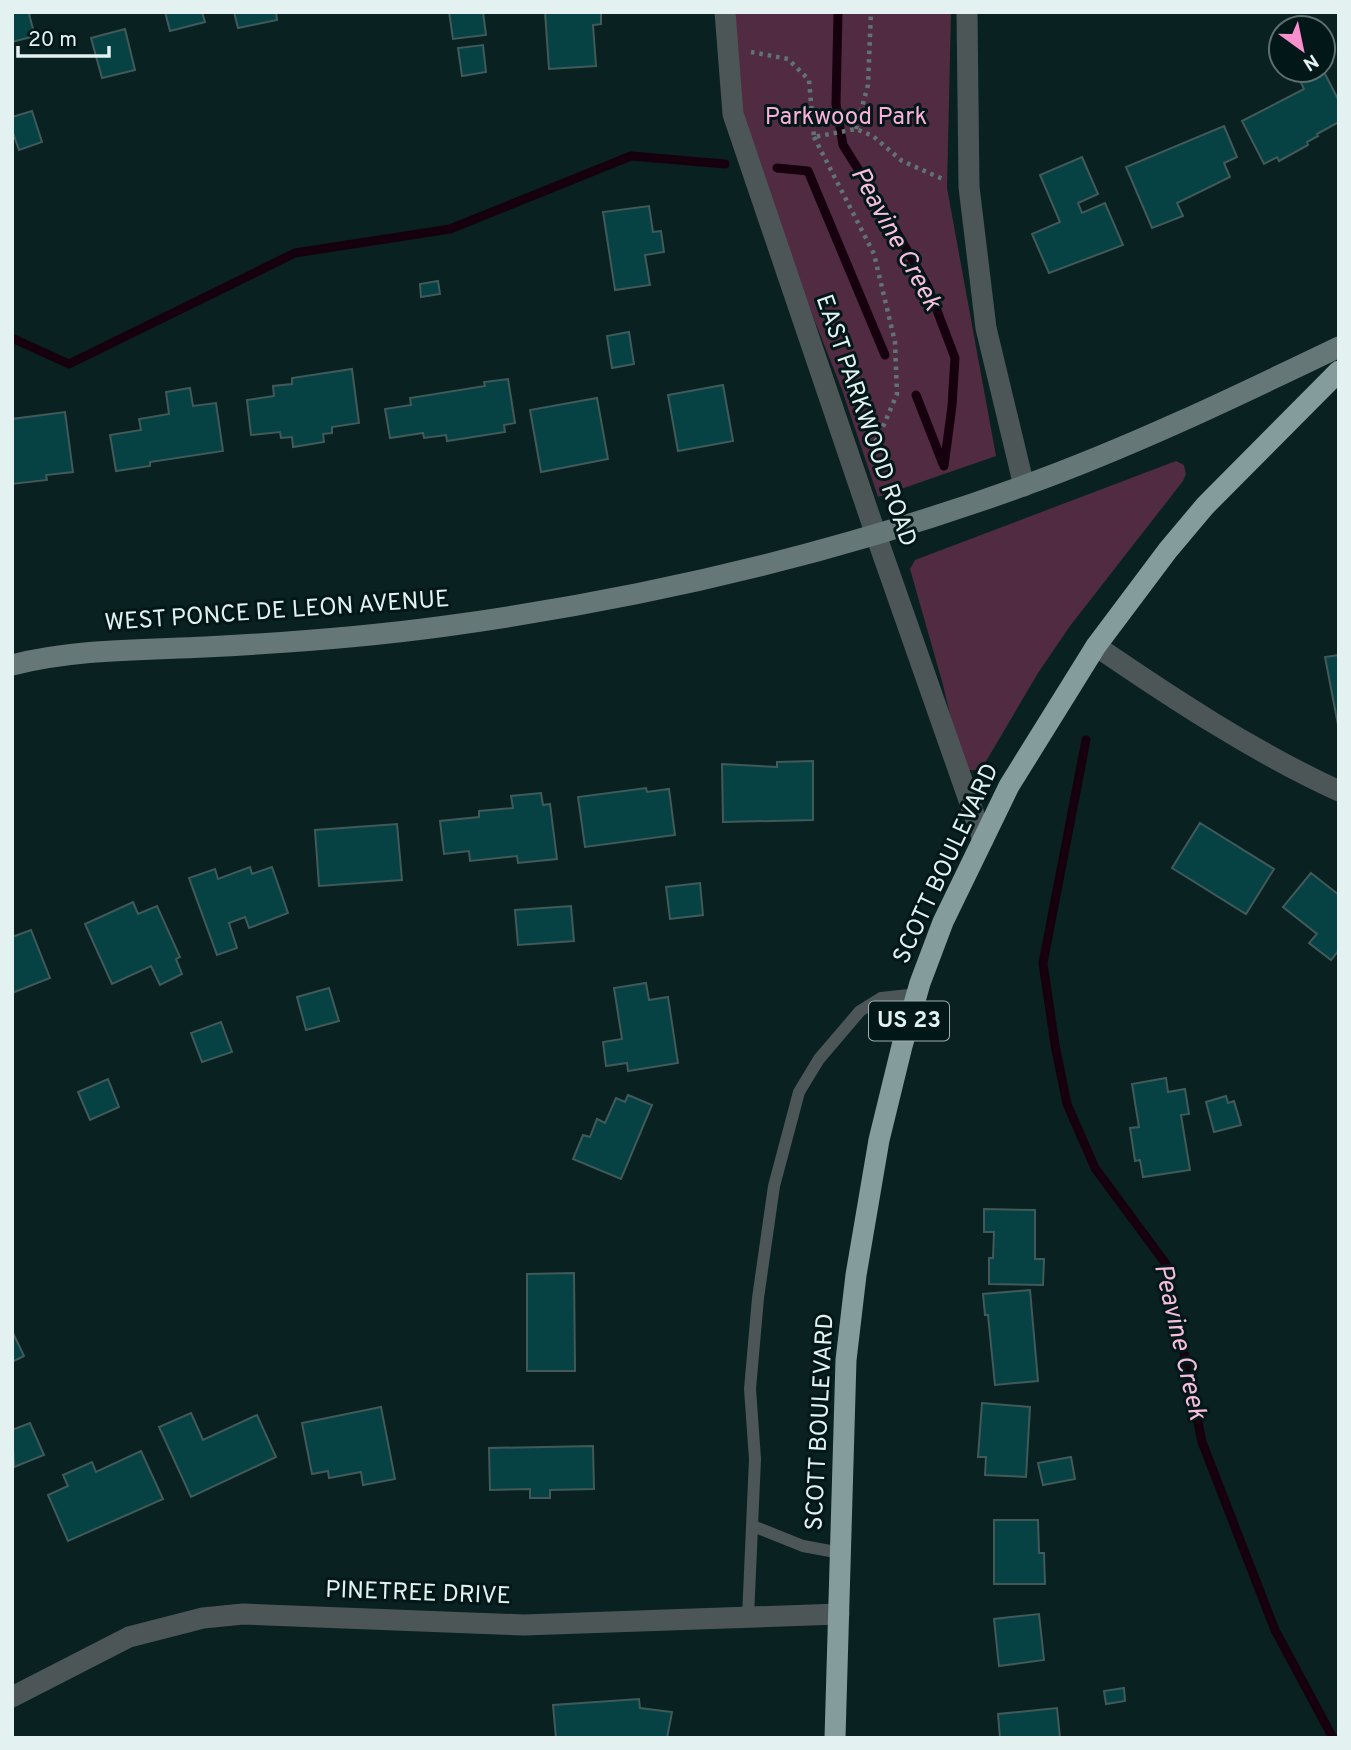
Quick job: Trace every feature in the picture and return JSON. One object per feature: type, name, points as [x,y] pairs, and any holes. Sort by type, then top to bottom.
[{"type":"highway","name":"SCOTT BOULEVARD","points":[[835,1738],[846,1360],[856,1275],[879,1140],[902,1046],[943,922],[1009,786],[1096,646],[1168,550],[1205,506],[1339,371]]},
{"type":"main road","name":"WEST PONCE DE LEON AVENUE","points":[[12,665],[41,658],[93,652],[323,639],[495,619],[621,599],[764,565],[876,535],[1024,486],[1169,426],[1339,346]]},
{"type":"street","name":"EAST PARKWOOD ROAD","points":[[725,12],[733,114],[983,841]]},
{"type":"street","points":[[967,12],[970,187],[986,328],[1024,486]]},
{"type":"street","points":[[1096,646],[1131,671],[1294,770],[1339,790]]},
{"type":"street","name":"PINETREE DRIVE","points":[[12,1697],[129,1637],[203,1618],[243,1614],[524,1625],[839,1614]]},
{"type":"lane","points":[[748,1617],[755,1459],[750,1390],[758,1298],[774,1186],[799,1092],[819,1059],[860,1011],[881,998],[918,994]]},
{"type":"lane","points":[[753,1526],[803,1546],[841,1553]]},
{"type":"path","points":[[856,129],[868,85],[871,12]]},
{"type":"path","points":[[727,51],[757,52],[788,59],[810,80],[814,137],[874,254],[895,342],[897,394],[879,436],[854,471]]},
{"type":"path","points":[[814,137],[856,129],[873,136],[902,161],[934,176],[970,187]]},
{"type":"green space","name":"Parkwood Park","points":[[726,12],[951,12],[947,188],[996,456],[878,497],[842,390],[733,114]]},
{"type":"green space","points":[[1176,461],[1184,465],[1186,474],[1183,481],[1070,626],[1038,673],[985,763],[977,770],[968,770],[961,761],[943,685],[910,569],[915,560]]},
{"type":"building","points":[[12,12],[34,12],[29,14],[35,36],[12,42]]},
{"type":"building","points":[[165,12],[202,12],[205,22],[170,31]]},
{"type":"building","points":[[234,12],[276,12],[277,20],[238,28]]},
{"type":"building","points":[[449,12],[483,12],[486,35],[453,39]]},
{"type":"building","points":[[545,12],[601,12],[601,24],[593,25],[596,66],[549,69]]},
{"type":"building","points":[[125,29],[135,70],[102,78],[91,38]]},
{"type":"building","points":[[483,45],[486,72],[462,76],[458,48]]},
{"type":"building","points":[[1302,84],[1330,84],[1339,101],[1339,122],[1317,134],[1318,136],[1307,142],[1308,145],[1279,161],[1277,157],[1264,164],[1242,121],[1304,89]]},
{"type":"building","points":[[32,111],[42,142],[19,150],[12,130],[12,117]]},
{"type":"building","points":[[1224,126],[1237,157],[1224,163],[1230,177],[1177,203],[1183,216],[1152,228],[1126,167]]},
{"type":"building","points":[[1082,157],[1098,194],[1078,203],[1082,213],[1105,203],[1123,245],[1049,273],[1032,234],[1060,222],[1040,175]]},
{"type":"building","points":[[649,206],[653,232],[661,231],[664,252],[645,255],[650,285],[615,290],[603,212]]},
{"type":"building","points":[[438,281],[440,294],[421,297],[420,284]]},
{"type":"building","points":[[629,332],[634,364],[612,368],[607,336]]},
{"type":"building","points":[[352,369],[359,423],[332,427],[332,433],[323,434],[324,442],[293,447],[292,437],[281,438],[280,432],[251,435],[247,400],[274,396],[273,386],[292,384],[292,378]]},
{"type":"building","points":[[508,379],[515,423],[504,425],[505,432],[447,441],[446,435],[424,438],[423,433],[390,438],[385,409],[411,405],[410,398],[485,386],[484,382]]},
{"type":"building","points":[[723,385],[733,441],[678,451],[668,395]]},
{"type":"building","points":[[190,388],[193,406],[216,403],[223,451],[150,462],[150,466],[116,471],[110,435],[141,430],[139,419],[169,414],[166,392]]},
{"type":"building","points":[[597,398],[608,459],[541,472],[530,410]]},
{"type":"building","points":[[65,412],[73,472],[46,475],[47,480],[12,484],[12,419]]},
{"type":"building","points":[[1339,655],[1339,730],[1325,657]]},
{"type":"building","points":[[813,761],[813,820],[723,822],[722,764],[777,767],[777,762]]},
{"type":"building","points":[[646,788],[647,792],[669,789],[675,835],[585,847],[578,797]]},
{"type":"building","points":[[541,793],[543,805],[550,804],[557,859],[518,863],[517,856],[470,861],[469,851],[444,854],[440,821],[479,817],[479,811],[513,808],[511,796]]},
{"type":"building","points":[[1200,823],[1274,869],[1246,914],[1172,868]]},
{"type":"building","points":[[397,824],[402,880],[319,886],[315,830]]},
{"type":"building","points":[[250,867],[252,874],[272,867],[288,913],[249,928],[245,917],[229,923],[237,948],[217,955],[189,878],[215,869],[218,879]]},
{"type":"building","points":[[1311,873],[1339,895],[1339,950],[1331,960],[1309,943],[1317,934],[1283,907]]},
{"type":"building","points":[[700,883],[703,915],[670,919],[666,887]]},
{"type":"building","points":[[133,902],[138,914],[157,906],[180,957],[176,959],[182,974],[160,985],[151,966],[112,984],[85,924]]},
{"type":"building","points":[[571,906],[574,941],[518,945],[515,910]]},
{"type":"building","points":[[31,930],[50,978],[12,993],[12,937]]},
{"type":"building","points":[[646,983],[649,1000],[668,997],[678,1063],[628,1071],[627,1063],[606,1066],[603,1042],[622,1039],[614,988]]},
{"type":"building","points":[[329,988],[339,1021],[306,1030],[297,997]]},
{"type":"building","points":[[221,1022],[232,1052],[202,1062],[191,1033]]},
{"type":"building","points":[[1166,1078],[1168,1092],[1185,1089],[1189,1114],[1181,1115],[1190,1170],[1143,1177],[1140,1160],[1135,1161],[1130,1128],[1139,1127],[1132,1084]]},
{"type":"building","points":[[108,1079],[119,1107],[90,1120],[78,1092]]},
{"type":"building","points":[[628,1095],[652,1105],[621,1179],[573,1159],[583,1135],[590,1137],[597,1119],[605,1123],[616,1098],[625,1102]]},
{"type":"building","points":[[1226,1096],[1228,1103],[1234,1101],[1241,1125],[1214,1132],[1206,1102]]},
{"type":"building","points":[[984,1209],[1035,1210],[1035,1259],[1044,1259],[1043,1285],[989,1284],[989,1258],[993,1258],[994,1232],[984,1232]]},
{"type":"building","points":[[574,1273],[575,1371],[527,1371],[527,1274]]},
{"type":"building","points":[[1030,1290],[1038,1381],[995,1385],[988,1315],[985,1315],[983,1294]]},
{"type":"building","points":[[12,1334],[24,1356],[12,1362]]},
{"type":"building","points":[[982,1403],[1030,1407],[1026,1477],[985,1475],[986,1457],[978,1457]]},
{"type":"building","points":[[381,1407],[395,1479],[363,1485],[361,1472],[329,1478],[328,1471],[312,1474],[302,1423]]},
{"type":"building","points":[[191,1413],[203,1440],[257,1415],[276,1457],[191,1497],[159,1427]]},
{"type":"building","points":[[30,1423],[44,1455],[14,1467],[12,1430]]},
{"type":"building","points":[[593,1446],[594,1489],[550,1490],[550,1498],[530,1498],[530,1489],[490,1490],[489,1448]]},
{"type":"building","points":[[141,1451],[163,1499],[68,1541],[48,1495],[68,1486],[63,1475],[92,1462],[96,1472]]},
{"type":"building","points":[[1071,1457],[1075,1479],[1043,1485],[1038,1463]]},
{"type":"building","points":[[994,1520],[1038,1520],[1039,1553],[1044,1553],[1045,1584],[994,1584]]},
{"type":"building","points":[[1039,1614],[1044,1660],[999,1666],[994,1619]]},
{"type":"building","points":[[1124,1688],[1125,1701],[1106,1704],[1104,1691]]},
{"type":"building","points":[[639,1699],[640,1708],[672,1712],[667,1738],[556,1738],[553,1705]]},
{"type":"building","points":[[1057,1708],[1060,1738],[1000,1738],[998,1714]]},
{"type":"waterway","name":"Peavine Creek","points":[[838,12],[836,104],[843,145],[928,287],[955,358],[944,466]]},
{"type":"waterway","points":[[12,338],[69,364],[295,253],[450,229],[631,156],[725,164]]},
{"type":"waterway","points":[[777,168],[808,171],[885,355]]},
{"type":"waterway","points":[[916,395],[943,464]]},
{"type":"waterway","name":"Peavine Creek","points":[[1086,740],[1043,963],[1067,1104],[1095,1168],[1166,1264],[1202,1442],[1275,1630],[1333,1738]]}]
